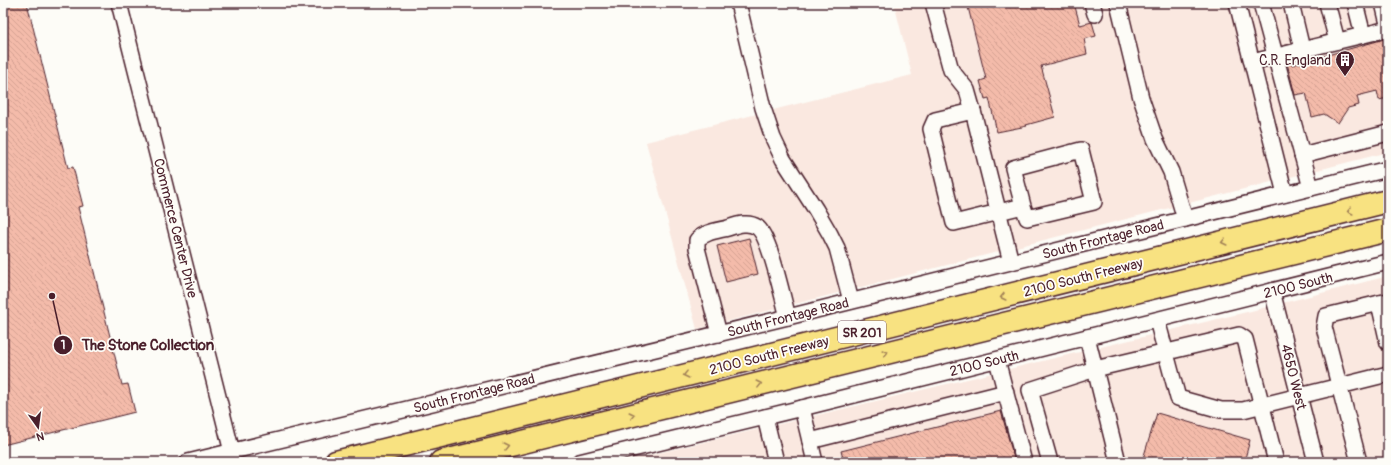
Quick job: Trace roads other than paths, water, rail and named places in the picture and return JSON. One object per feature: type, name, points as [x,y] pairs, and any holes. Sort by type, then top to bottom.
[{"type":"highway","name":"2100 South Freeway","points":[[336,462],[1388,201]]},
{"type":"highway","name":"2100 South Freeway","points":[[441,462],[1388,230]]},
{"type":"street","name":"Commerce Center Drive","points":[[119,3],[232,452]]},
{"type":"street","points":[[738,3],[763,108],[773,138],[783,159],[816,210],[837,248],[851,301]]},
{"type":"street","points":[[933,3],[951,70],[967,90],[1011,262]]},
{"type":"street","points":[[1118,3],[1141,98],[1155,139],[1171,172],[1185,219]]},
{"type":"street","points":[[1237,3],[1285,194]]},
{"type":"street","points":[[1261,3],[1311,188]]},
{"type":"street","points":[[1291,3],[1302,49]]},
{"type":"street","points":[[1327,3],[1337,41]]},
{"type":"street","points":[[1355,3],[1363,35]]},
{"type":"street","points":[[1383,3],[1388,24]]},
{"type":"street","points":[[1252,62],[1388,29]]},
{"type":"street","points":[[973,111],[936,120],[931,129],[954,223],[1023,206]]},
{"type":"street","points":[[1302,155],[1388,133]]},
{"type":"street","points":[[1081,150],[1094,202],[1026,218],[1023,206],[1013,168],[1081,150]]},
{"type":"street","name":"South Frontage Road","points":[[188,462],[719,334],[1388,169]]},
{"type":"street","points":[[992,187],[1016,180]]},
{"type":"street","points":[[719,334],[697,248],[697,240],[703,234],[746,223],[757,227],[764,235],[788,317]]},
{"type":"street","name":"2100 South","points":[[580,462],[595,460],[1388,262]]},
{"type":"street","name":"4650 West","points":[[1272,291],[1316,462]]},
{"type":"street","points":[[1359,462],[1324,327],[1326,316],[1383,302],[1388,343]]},
{"type":"street","points":[[1157,320],[1178,398],[1221,410],[1242,410],[1388,374]]},
{"type":"street","points":[[1050,462],[1030,390],[1095,369],[1238,335],[1245,339],[1276,462]]},
{"type":"street","points":[[1087,337],[1118,462]]},
{"type":"street","points":[[997,360],[1024,462]]},
{"type":"street","points":[[810,441],[1006,392]]},
{"type":"street","points":[[802,408],[815,462]]},
{"type":"street","points":[[765,417],[776,462]]},
{"type":"place","name":"C.R. England","points":[[1345,77]]},
{"type":"place","name":"The Stone Collection","points":[[52,296]]}]
